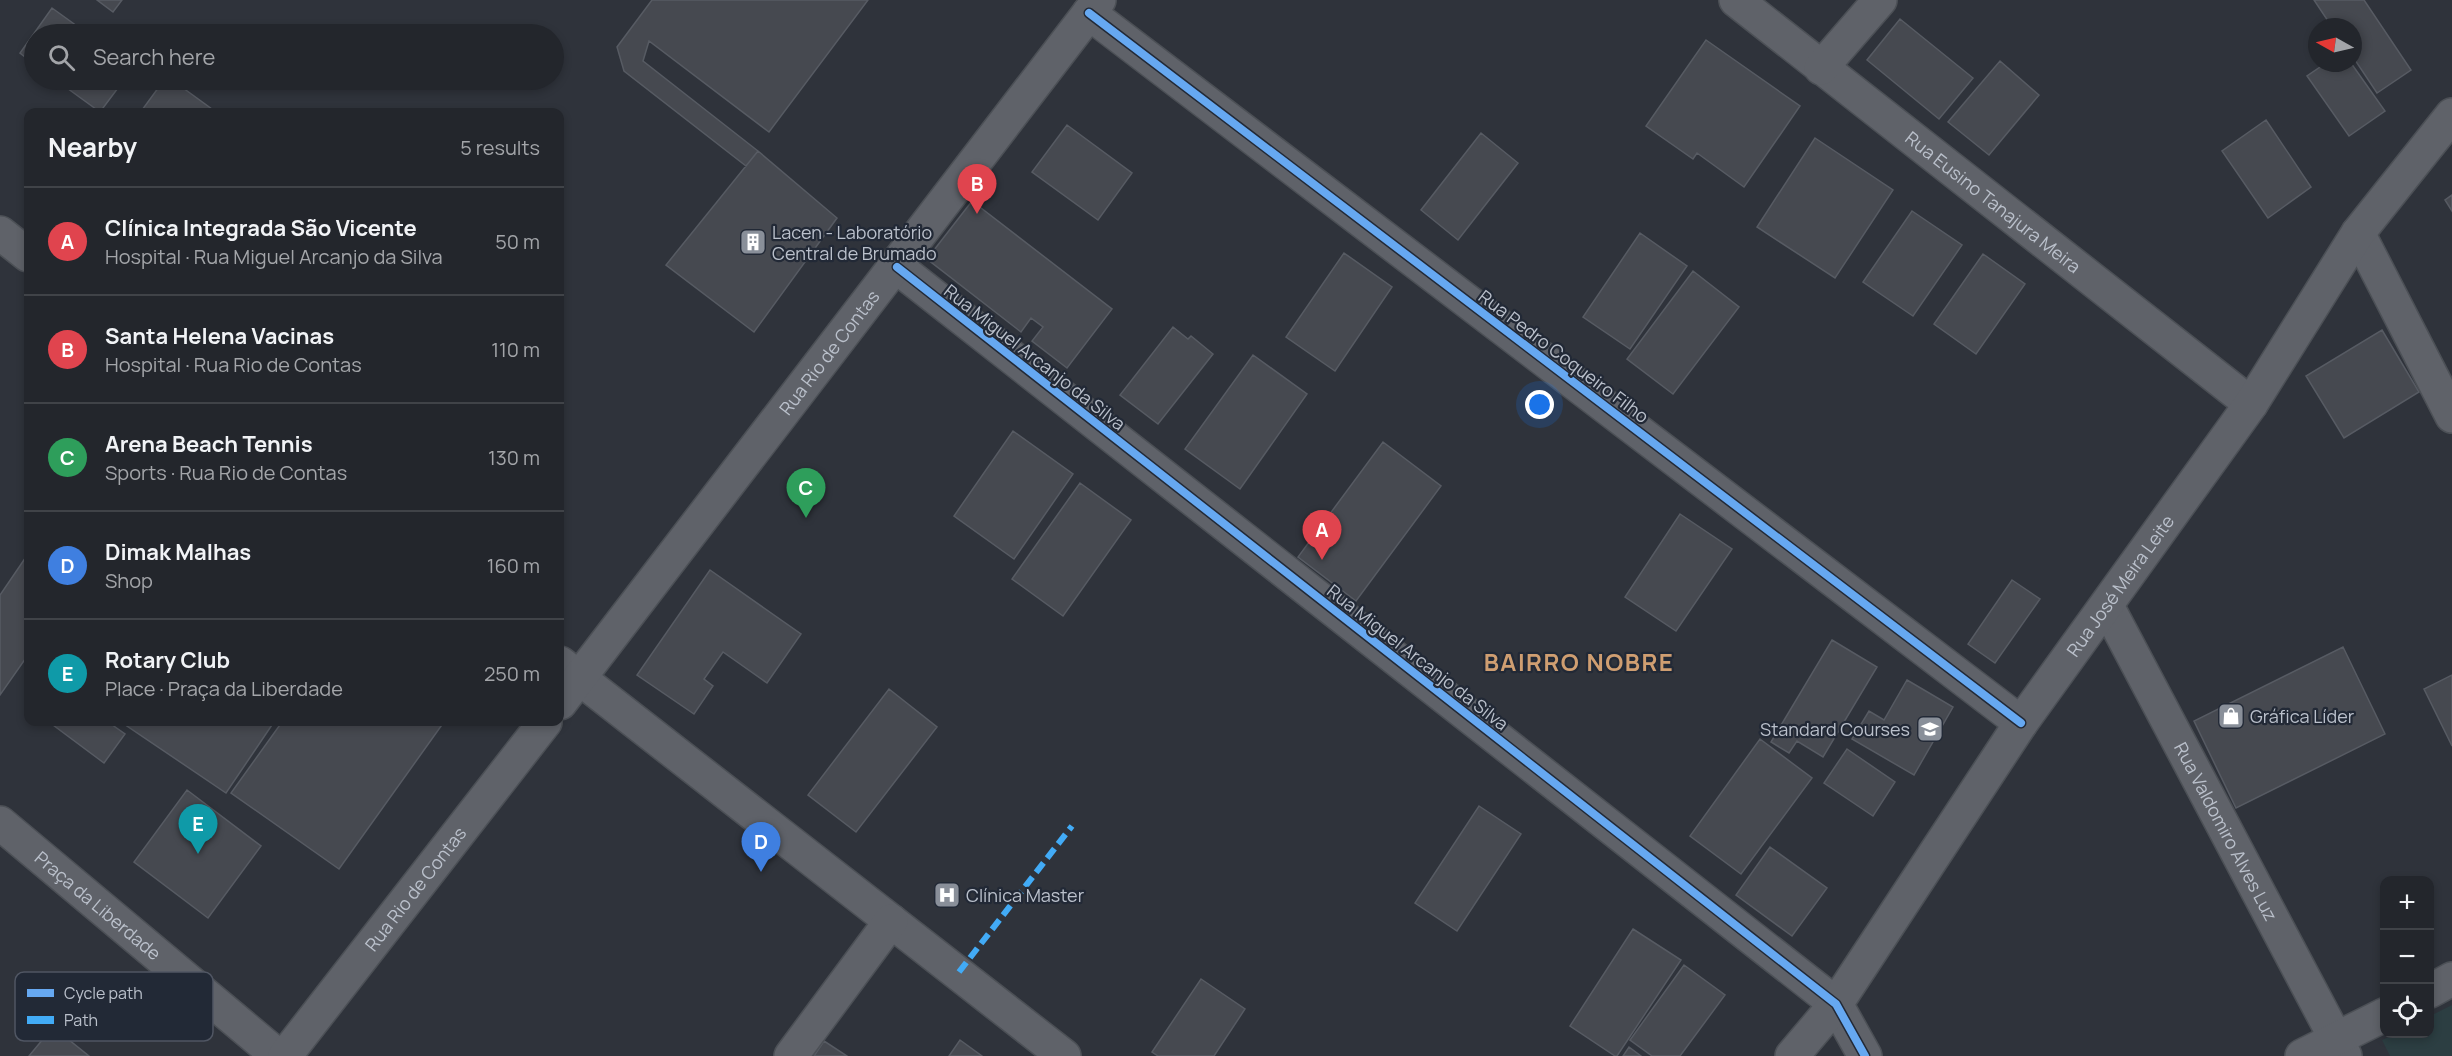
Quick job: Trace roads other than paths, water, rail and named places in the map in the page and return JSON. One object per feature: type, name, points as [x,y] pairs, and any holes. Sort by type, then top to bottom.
[{"type":"street","name":"Rua Eusino Tanajura Meira","points":[[1736,0],[2251,404]]},
{"type":"street","points":[[1821,68],[1880,0]]},
{"type":"street","name":"Rua Rio de Contas","points":[[566,681],[897,267],[1094,7]]},
{"type":"street","name":"Rua Pedro Coqueiro Filho","points":[[1094,7],[2021,723]]},
{"type":"street","name":"Rua José Meira Leite","points":[[1792,1056],[1836,1004],[2021,723],[2251,404],[2358,233],[2452,115]]},
{"type":"street","points":[[0,233],[24,252]]},
{"type":"street","points":[[2358,233],[2452,416]]},
{"type":"street","name":"Rua Miguel Arcanjo da Silva","points":[[897,267],[1836,1004]]},
{"type":"street","name":"Rua Valdomiro Alves Luz","points":[[2107,606],[2341,1048]]},
{"type":"street","points":[[566,681],[891,921],[1064,1056]]},
{"type":"street","name":"Rua Rio de Contas","points":[[285,1056],[542,726]]},
{"type":"street","name":"Praça da Liberdade","points":[[0,823],[178,972]]},
{"type":"street","points":[[791,1056],[891,921]]},
{"type":"street","points":[[2434,989],[2452,979]]},
{"type":"street","name":"Praça da Liberdade","points":[[213,1002],[278,1056]]},
{"type":"street","points":[[1836,1004],[1865,1056]]},
{"type":"street","points":[[2302,1056],[2341,1048],[2380,1019]]},
{"type":"place","name":"Santa Helena Vacinas","points":[[977,214]]},
{"type":"place","name":"Lacen - Laboratório Central de Brumado","points":[[753,242]]},
{"type":"place","name":"Arena Beach Tennis","points":[[806,518]]},
{"type":"place","name":"Clínica Integrada São Vicente","points":[[1322,560]]},
{"type":"place","name":"Gráfica Líder","points":[[2231,716]]},
{"type":"place","name":"Standard Courses","points":[[1930,729]]},
{"type":"place","name":"Rotary Club","points":[[198,854]]},
{"type":"place","name":"Dimak Malhas","points":[[761,872]]},
{"type":"place","name":"Clínica Master","points":[[947,895]]},
{"type":"district","name":"BAIRRO NOBRE","points":[[1579,661]]}]
